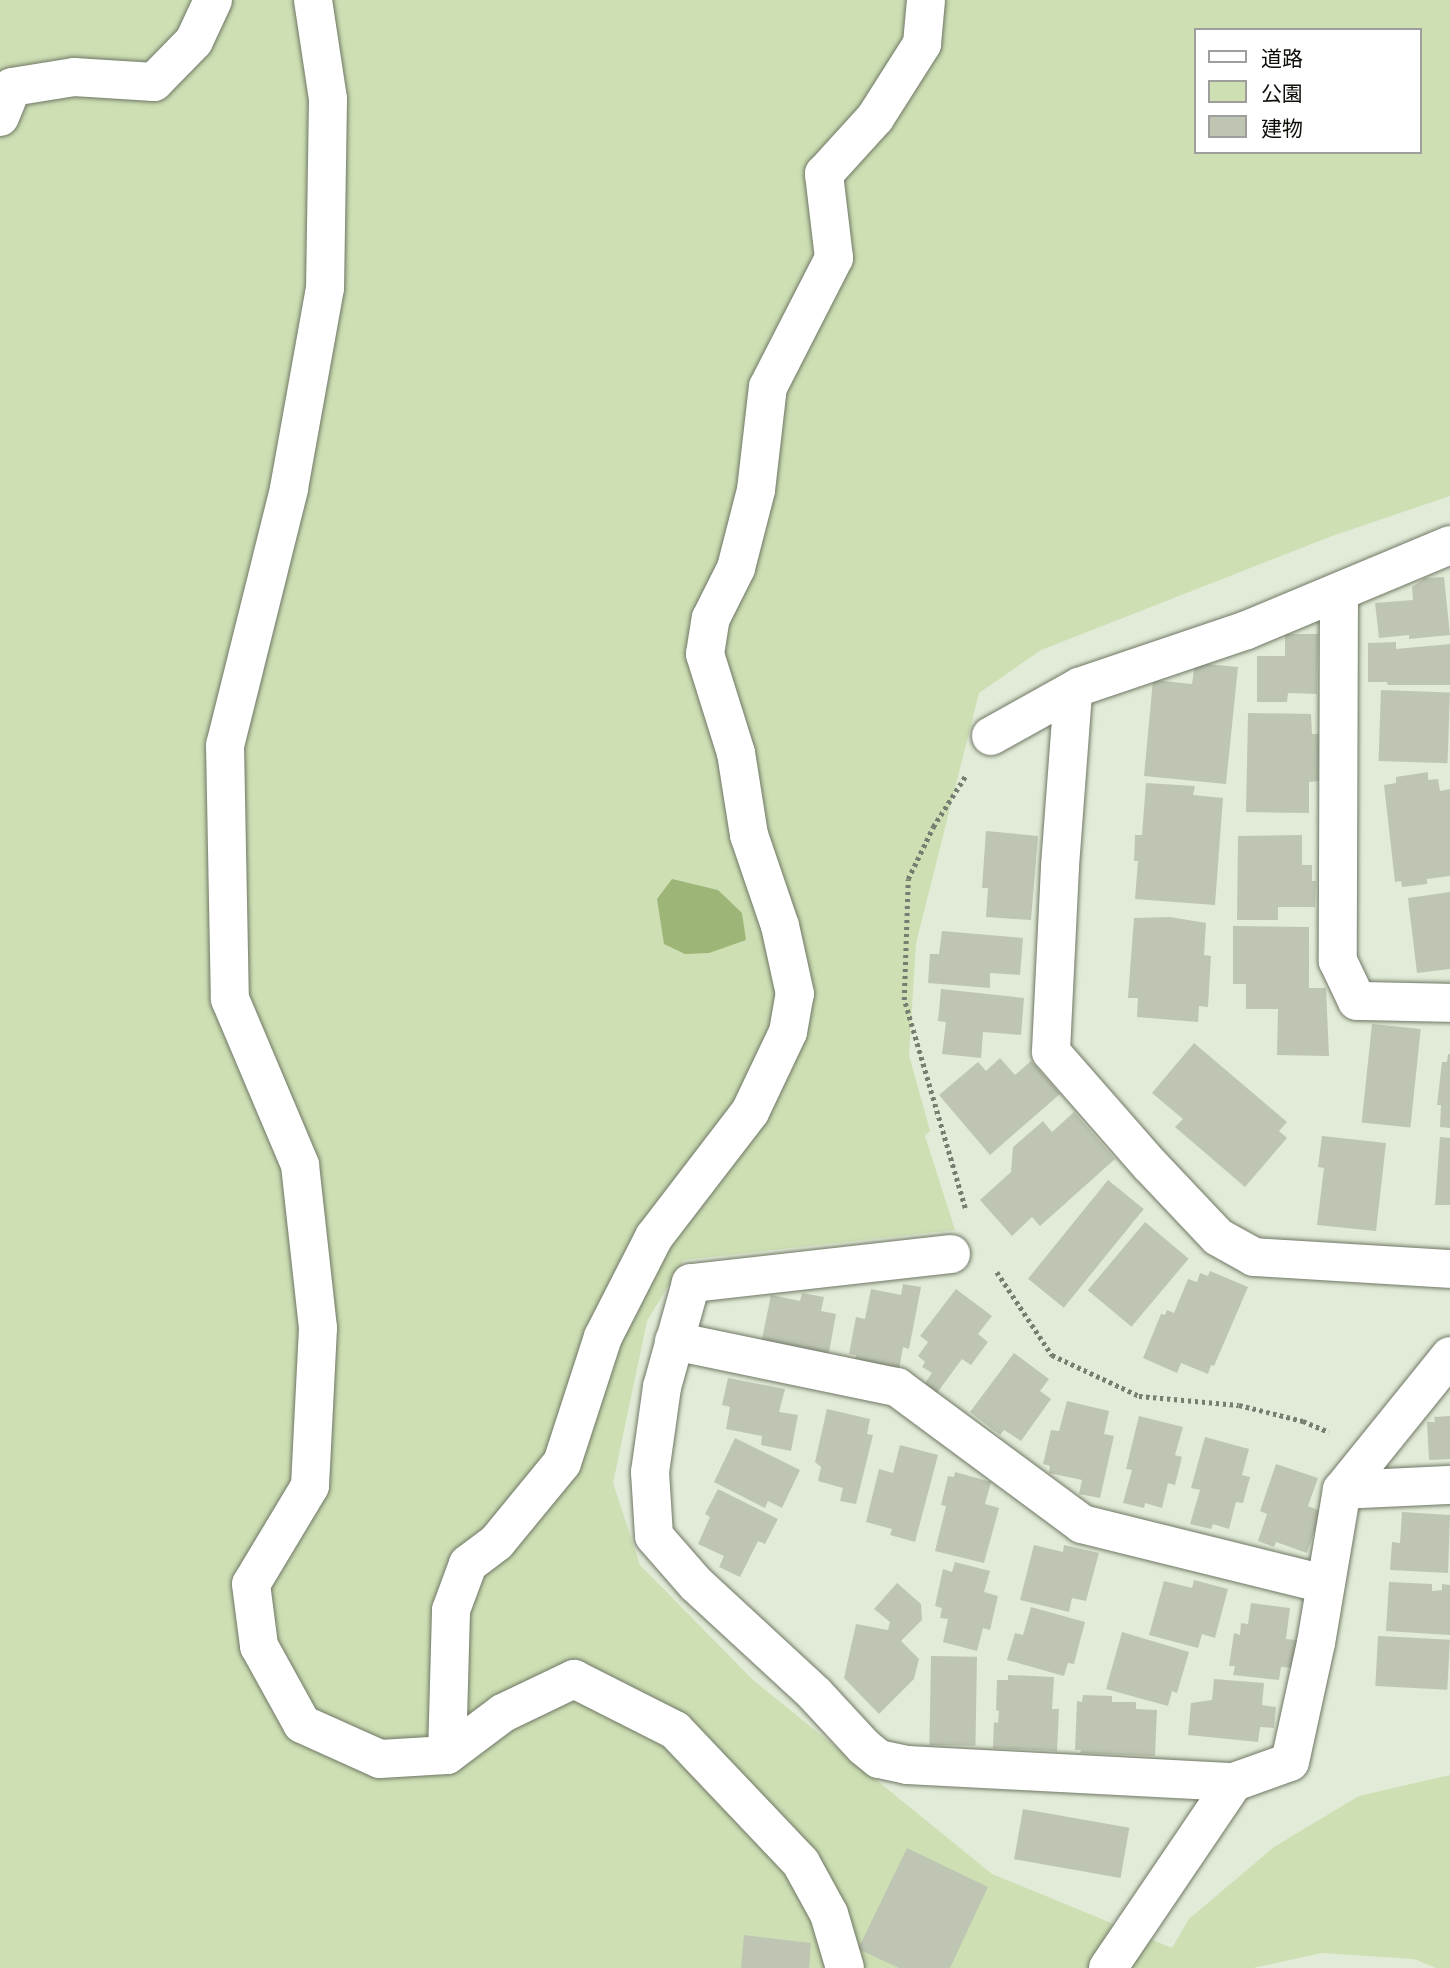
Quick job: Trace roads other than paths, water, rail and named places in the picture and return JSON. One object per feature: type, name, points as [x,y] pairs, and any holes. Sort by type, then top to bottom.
[{"type":"street","points":[[0,117],[12,87],[75,77],[154,82],[194,41],[212,0]]},
{"type":"street","points":[[313,0],[328,99],[325,288],[289,489],[225,745],[230,999],[300,1165],[318,1328],[310,1486],[251,1584],[259,1646],[302,1724],[380,1759],[447,1755],[503,1713],[574,1679],[675,1730],[801,1863],[829,1914],[845,1968]]},
{"type":"street","points":[[447,1755],[451,1610],[468,1564],[497,1542],[562,1463],[603,1337],[654,1237],[750,1112],[788,1032],[795,994],[783,939],[749,835],[736,753],[705,654],[711,618],[736,568],[756,490],[768,387],[834,258],[824,174],[875,118],[922,44],[926,0]]},
{"type":"street","points":[[991,736],[1079,687],[1247,630],[1450,545]]},
{"type":"street","points":[[1339,592],[1338,961],[1357,1001],[1450,1003]]},
{"type":"street","points":[[1079,687],[1073,693],[1060,867],[1051,1052],[1150,1165],[1218,1237],[1254,1257],[1450,1269]]},
{"type":"street","points":[[951,1254],[691,1283],[662,1387],[650,1472],[654,1536],[696,1584],[816,1694],[872,1753],[880,1759],[907,1765],[1234,1782],[1290,1762],[1316,1643],[1342,1490],[1450,1356]]},
{"type":"street","points":[[674,1341],[897,1387],[1082,1524],[1325,1584]]},
{"type":"street","points":[[1342,1490],[1450,1485]]},
{"type":"street","points":[[1108,1968],[1234,1782]]}]
